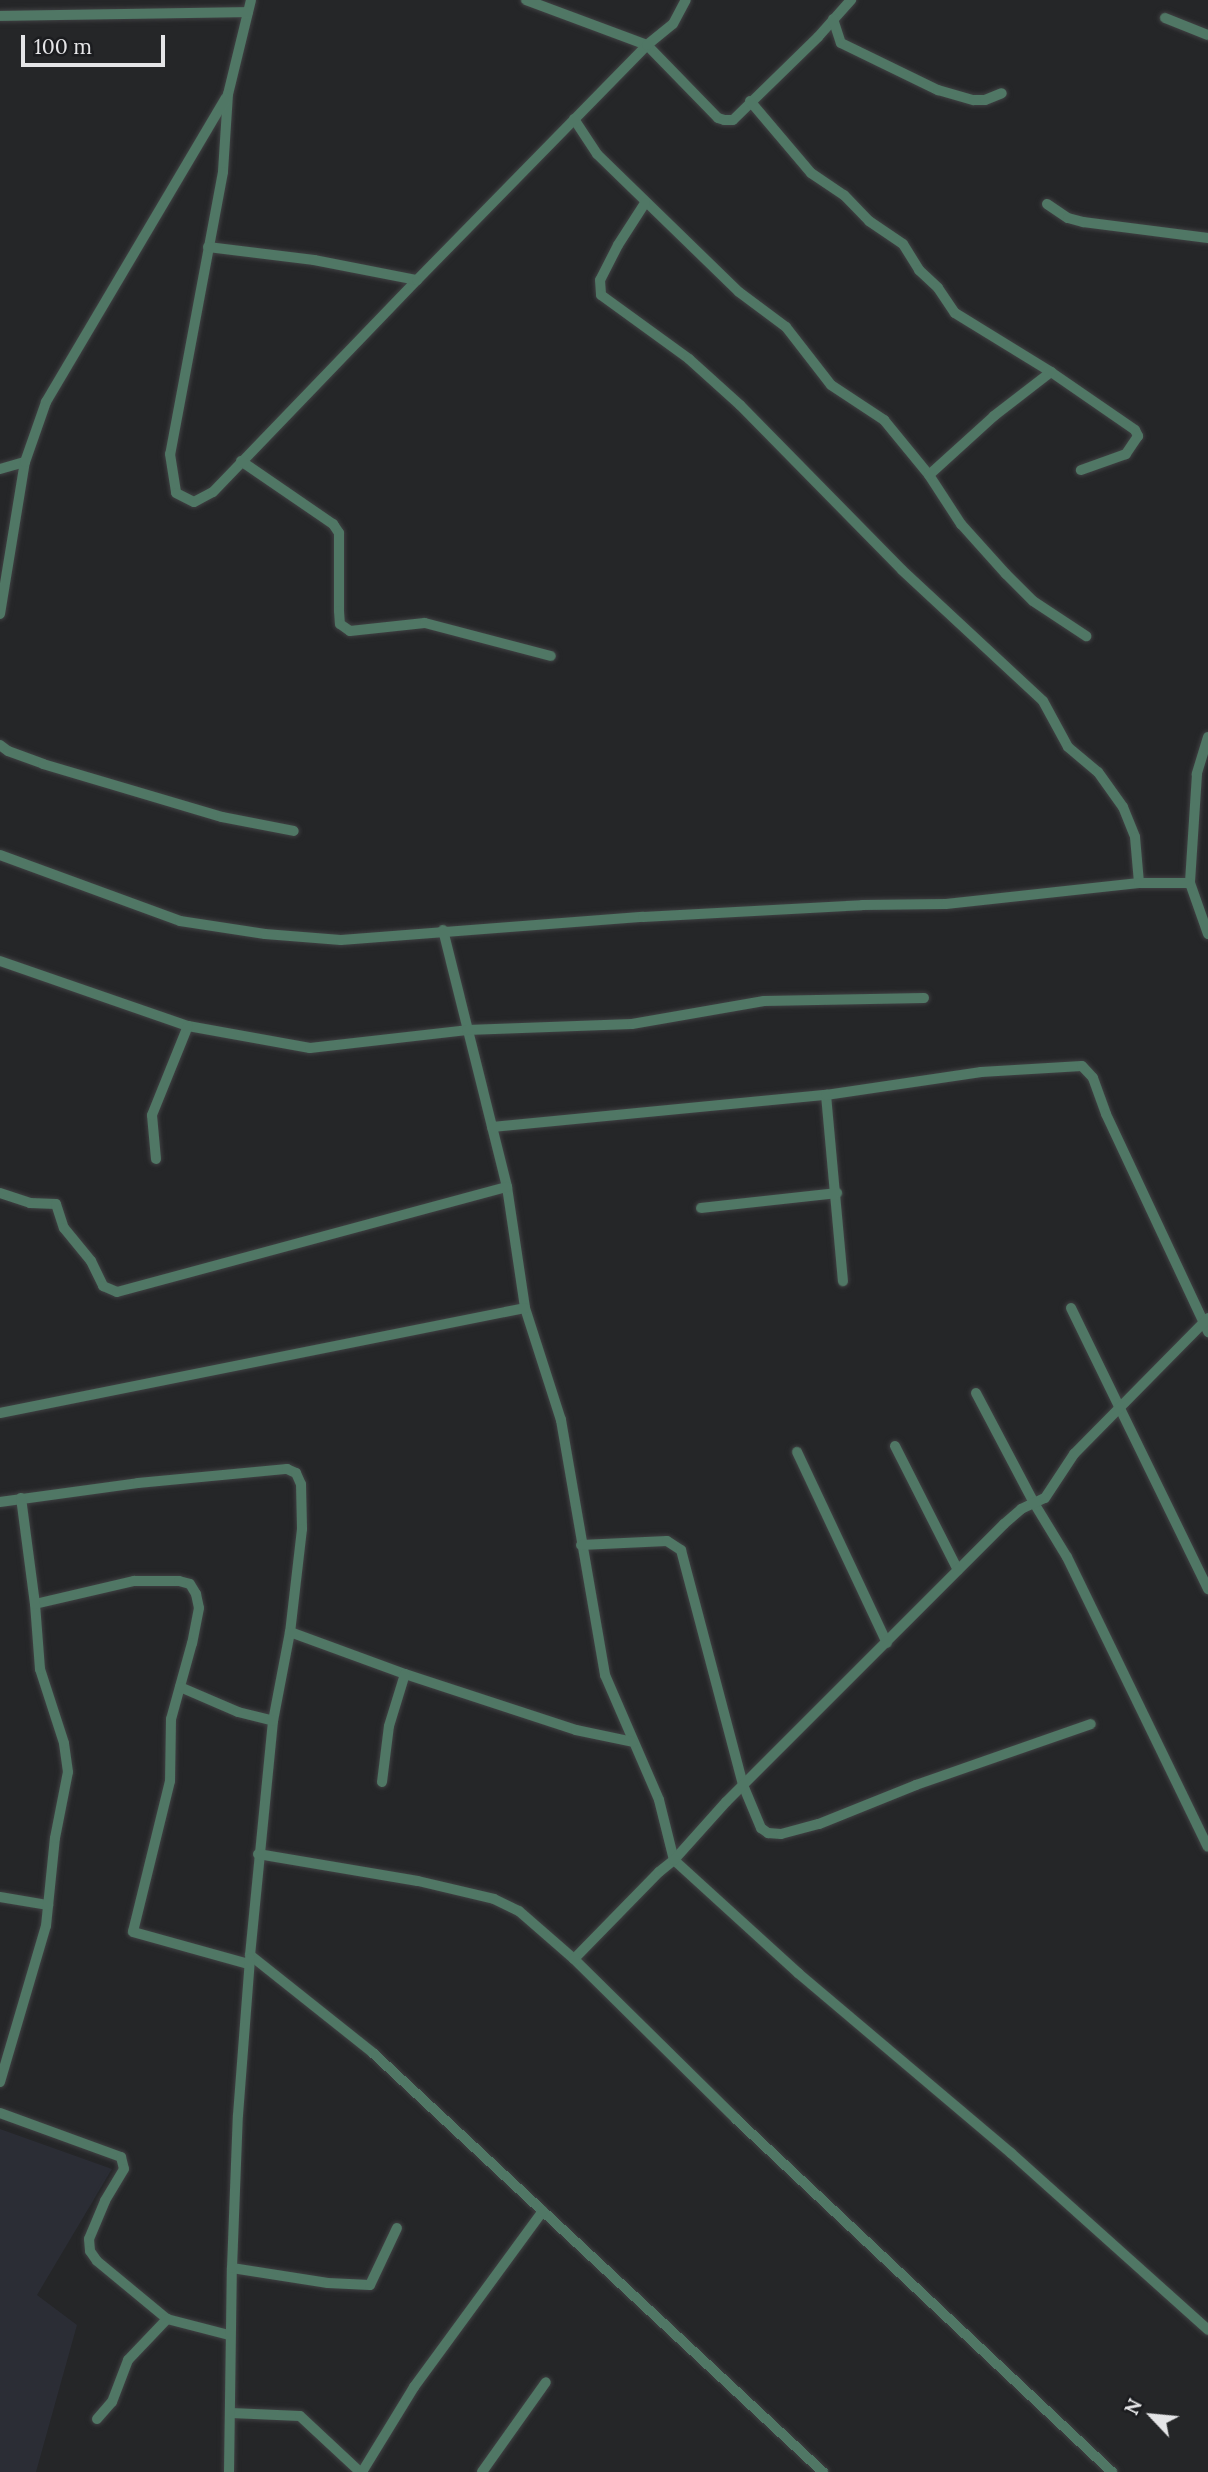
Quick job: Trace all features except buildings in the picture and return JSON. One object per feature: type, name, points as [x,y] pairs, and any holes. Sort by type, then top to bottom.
[{"type":"street","points":[[251,0],[229,94],[223,172],[170,454],[176,492],[194,502],[204,500],[574,119],[648,45],[673,24],[686,0]]},
{"type":"street","points":[[526,0],[648,45],[718,118],[733,120],[818,37],[851,0]]},
{"type":"street","points":[[0,16],[248,12]]},
{"type":"street","points":[[1165,18],[1208,35]]},
{"type":"street","points":[[833,19],[841,43],[938,90],[974,100],[985,100],[1002,93]]},
{"type":"street","points":[[0,614],[25,462],[46,402],[229,94]]},
{"type":"street","points":[[750,101],[811,173],[844,195],[869,221],[903,244],[919,270],[939,288],[955,313],[1051,372],[1135,430],[1138,436],[1126,454],[1081,470]]},
{"type":"street","points":[[574,119],[597,154],[645,204],[739,292],[786,327],[831,385],[884,420],[929,475],[961,524],[1006,574],[1033,601],[1086,636]]},
{"type":"street","points":[[645,204],[618,245],[600,280],[601,295],[688,359],[740,405],[902,570],[1043,701],[1068,747],[1098,772],[1123,807],[1135,837],[1139,883]]},
{"type":"street","points":[[1046,204],[1068,218],[1083,222],[1208,238]]},
{"type":"street","points":[[208,247],[314,260],[416,280]]},
{"type":"street","points":[[929,475],[994,416],[1051,372]]},
{"type":"street","points":[[241,461],[333,524],[339,533],[339,611],[341,624],[350,631],[425,623],[551,656]]},
{"type":"street","points":[[0,469],[25,462]]},
{"type":"street","points":[[1208,737],[1197,774],[1190,883],[1208,934]]},
{"type":"street","points":[[0,745],[8,751],[43,764],[209,814],[294,831]]},
{"type":"street","points":[[0,855],[180,921],[265,934],[341,940],[443,930],[862,905],[946,904],[1139,883],[1190,883]]},
{"type":"street","points":[[443,930],[507,1187],[525,1308],[561,1420],[605,1675],[659,1800],[674,1860],[798,1973],[1011,2153],[1208,2330]]},
{"type":"street","points":[[0,961],[188,1026],[310,1048],[467,1030],[632,1024],[764,1001],[924,998]]},
{"type":"street","points":[[156,1158],[152,1115],[188,1026]]},
{"type":"street","points":[[492,1127],[826,1096],[981,1072],[1083,1066],[1094,1078],[1106,1114],[1207,1324],[1074,1454],[1045,1498],[1021,1509],[958,1570],[574,1959]]},
{"type":"street","points":[[826,1096],[843,1281]]},
{"type":"street","points":[[0,1193],[30,1203],[56,1204],[64,1228],[91,1261],[103,1286],[117,1292],[507,1187]]},
{"type":"street","points":[[701,1208],[837,1193]]},
{"type":"street","points":[[0,1413],[525,1308]]},
{"type":"street","points":[[1071,1308],[1208,1589]]},
{"type":"street","points":[[976,1393],[1034,1503],[1067,1557],[1208,1847]]},
{"type":"street","points":[[895,1446],[958,1570]]},
{"type":"street","points":[[797,1452],[887,1643]]},
{"type":"street","points":[[0,1502],[138,1483],[287,1469],[296,1473],[301,1484],[302,1529],[290,1632],[273,1721],[272,1759],[258,1854],[249,1960],[229,2335],[229,2472]]},
{"type":"street","points":[[0,2082],[46,1926],[55,1838],[68,1773],[64,1743],[40,1670],[35,1604],[21,1498]]},
{"type":"street","points":[[581,1545],[667,1541],[681,1550],[743,1785],[761,1828],[768,1833],[781,1834],[819,1824],[916,1785],[1091,1724]]},
{"type":"street","points":[[35,1604],[66,1600],[120,1583],[179,1581],[190,1584],[196,1594],[199,1608],[171,1719],[170,1781],[133,1932],[249,1960],[373,2053],[823,2472]]},
{"type":"street","points":[[290,1632],[405,1674],[576,1730],[633,1742]]},
{"type":"street","points":[[382,1782],[389,1726],[405,1674]]},
{"type":"street","points":[[180,1687],[238,1712],[273,1721]]},
{"type":"street","points":[[258,1854],[418,1881],[494,1899],[519,1911],[574,1959],[736,2119],[1112,2472]]},
{"type":"street","points":[[0,1897],[48,1905]]},
{"type":"street","points":[[0,2113],[121,2157],[124,2169],[105,2201],[89,2239],[90,2251],[97,2261],[166,2319],[229,2335]]},
{"type":"street","points":[[230,2413],[300,2416],[361,2472],[414,2386],[543,2211]]},
{"type":"street","points":[[232,2269],[328,2283],[370,2285],[397,2228]]},
{"type":"street","points":[[97,2419],[112,2402],[128,2361],[166,2319]]},
{"type":"street","points":[[482,2472],[546,2382]]},
{"type":"shaded area","points":[[0,2129],[112,2169],[37,2295],[77,2325],[36,2472],[0,2472]]}]
